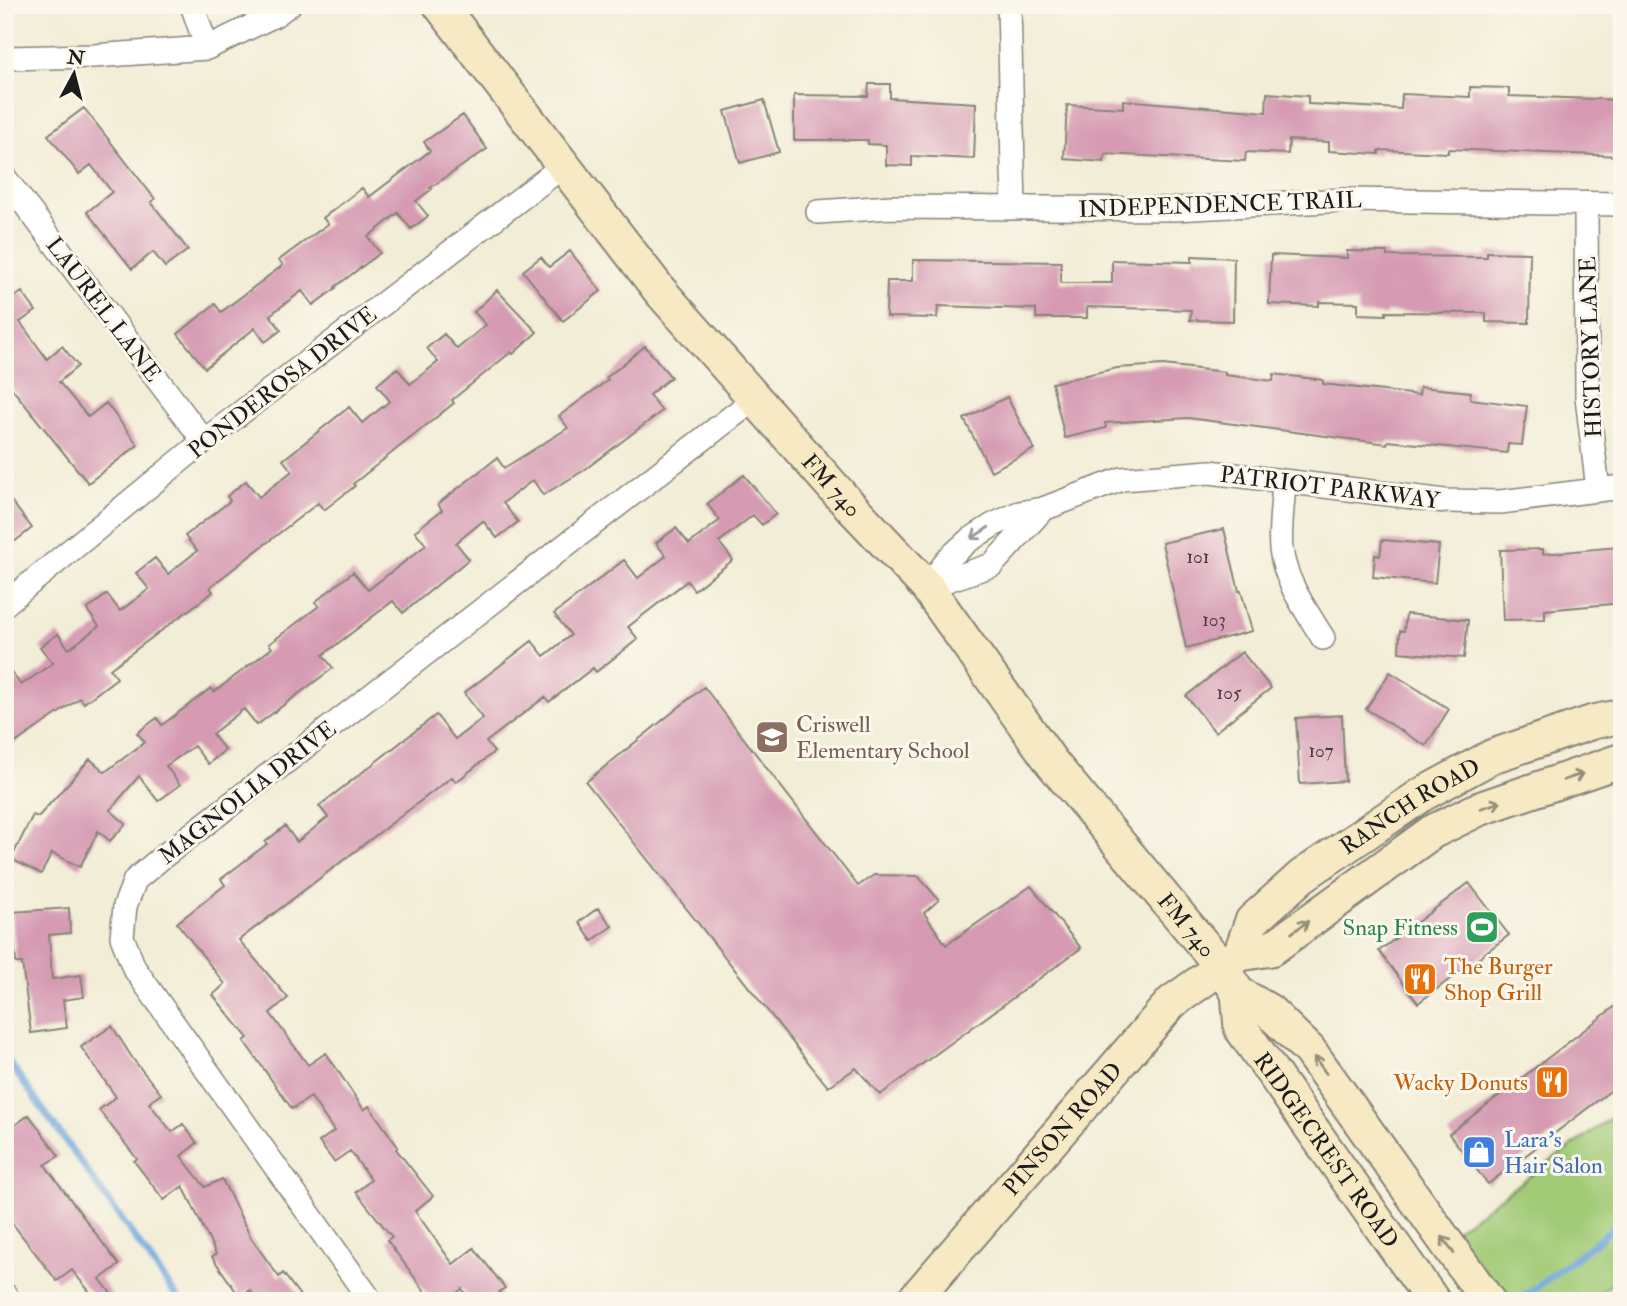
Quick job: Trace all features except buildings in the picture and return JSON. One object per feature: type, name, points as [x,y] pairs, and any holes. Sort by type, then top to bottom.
[{"type":"main road","name":"FM 740","points":[[440,5],[660,291],[842,497],[928,587],[1052,763],[1233,971]]},
{"type":"main road","name":"RANCH ROAD","points":[[1233,971],[1252,921],[1302,876],[1423,794],[1493,757],[1593,722],[1622,716]]},
{"type":"main road","points":[[1525,794],[1523,782],[1528,772],[1540,761],[1568,750],[1622,736]]},
{"type":"main road","name":"RANCH ROAD","points":[[1233,971],[1271,949],[1432,832],[1479,808],[1622,760]]},
{"type":"main road","name":"RIDGECREST ROAD","points":[[1233,971],[1309,1050],[1488,1301]]},
{"type":"main road","name":"RIDGECREST ROAD","points":[[1233,971],[1241,1028],[1433,1301]]},
{"type":"main road","name":"PINSON ROAD","points":[[913,1301],[1172,1002],[1233,971]]},
{"type":"street","points":[[192,5],[207,48]]},
{"type":"street","points":[[5,58],[94,56],[207,48],[275,15],[289,5]]},
{"type":"street","points":[[1009,5],[1014,208]]},
{"type":"street","name":"PONDEROSA DRIVE","points":[[5,604],[204,441],[563,166]]},
{"type":"street","name":"LAUREL LANE","points":[[5,178],[204,441]]},
{"type":"street","name":"INDEPENDENCE TRAIL","points":[[817,212],[891,207],[1175,209],[1346,200],[1622,205]]},
{"type":"street","name":"HISTORY LANE","points":[[1586,204],[1587,397],[1598,490]]},
{"type":"street","name":"MAGNOLIA DRIVE","points":[[372,1301],[134,968],[122,937],[125,906],[135,880],[756,398]]},
{"type":"street","name":"PATRIOT PARKWAY","points":[[928,587],[950,557],[993,525],[1019,513],[1043,509],[1122,479],[1210,472],[1445,501],[1500,502],[1622,487]]},
{"type":"street","points":[[1284,482],[1281,547],[1285,568],[1294,590],[1323,638]]},
{"type":"street","name":"PATRIOT PARKWAY","points":[[928,587],[992,565],[1043,509]]},
{"type":"street","points":[[5,1295],[9,1301]]},
{"type":"green space","points":[[1622,1110],[1622,1276],[1590,1301],[1506,1301],[1454,1231]]},
{"type":"waterway","points":[[6,1058],[180,1301]]},
{"type":"waterway","points":[[1520,1300],[1622,1222]]},
{"type":"place","name":"Criswell Elementary School","points":[[772,737]]},
{"type":"place","name":"Snap Fitness","points":[[1482,927]]},
{"type":"place","name":"The Burger Shop Grill","points":[[1420,979]]},
{"type":"place","name":"Wacky Donuts","points":[[1552,1082]]},
{"type":"place","name":"Lara's Hair Salon","points":[[1479,1152]]}]
